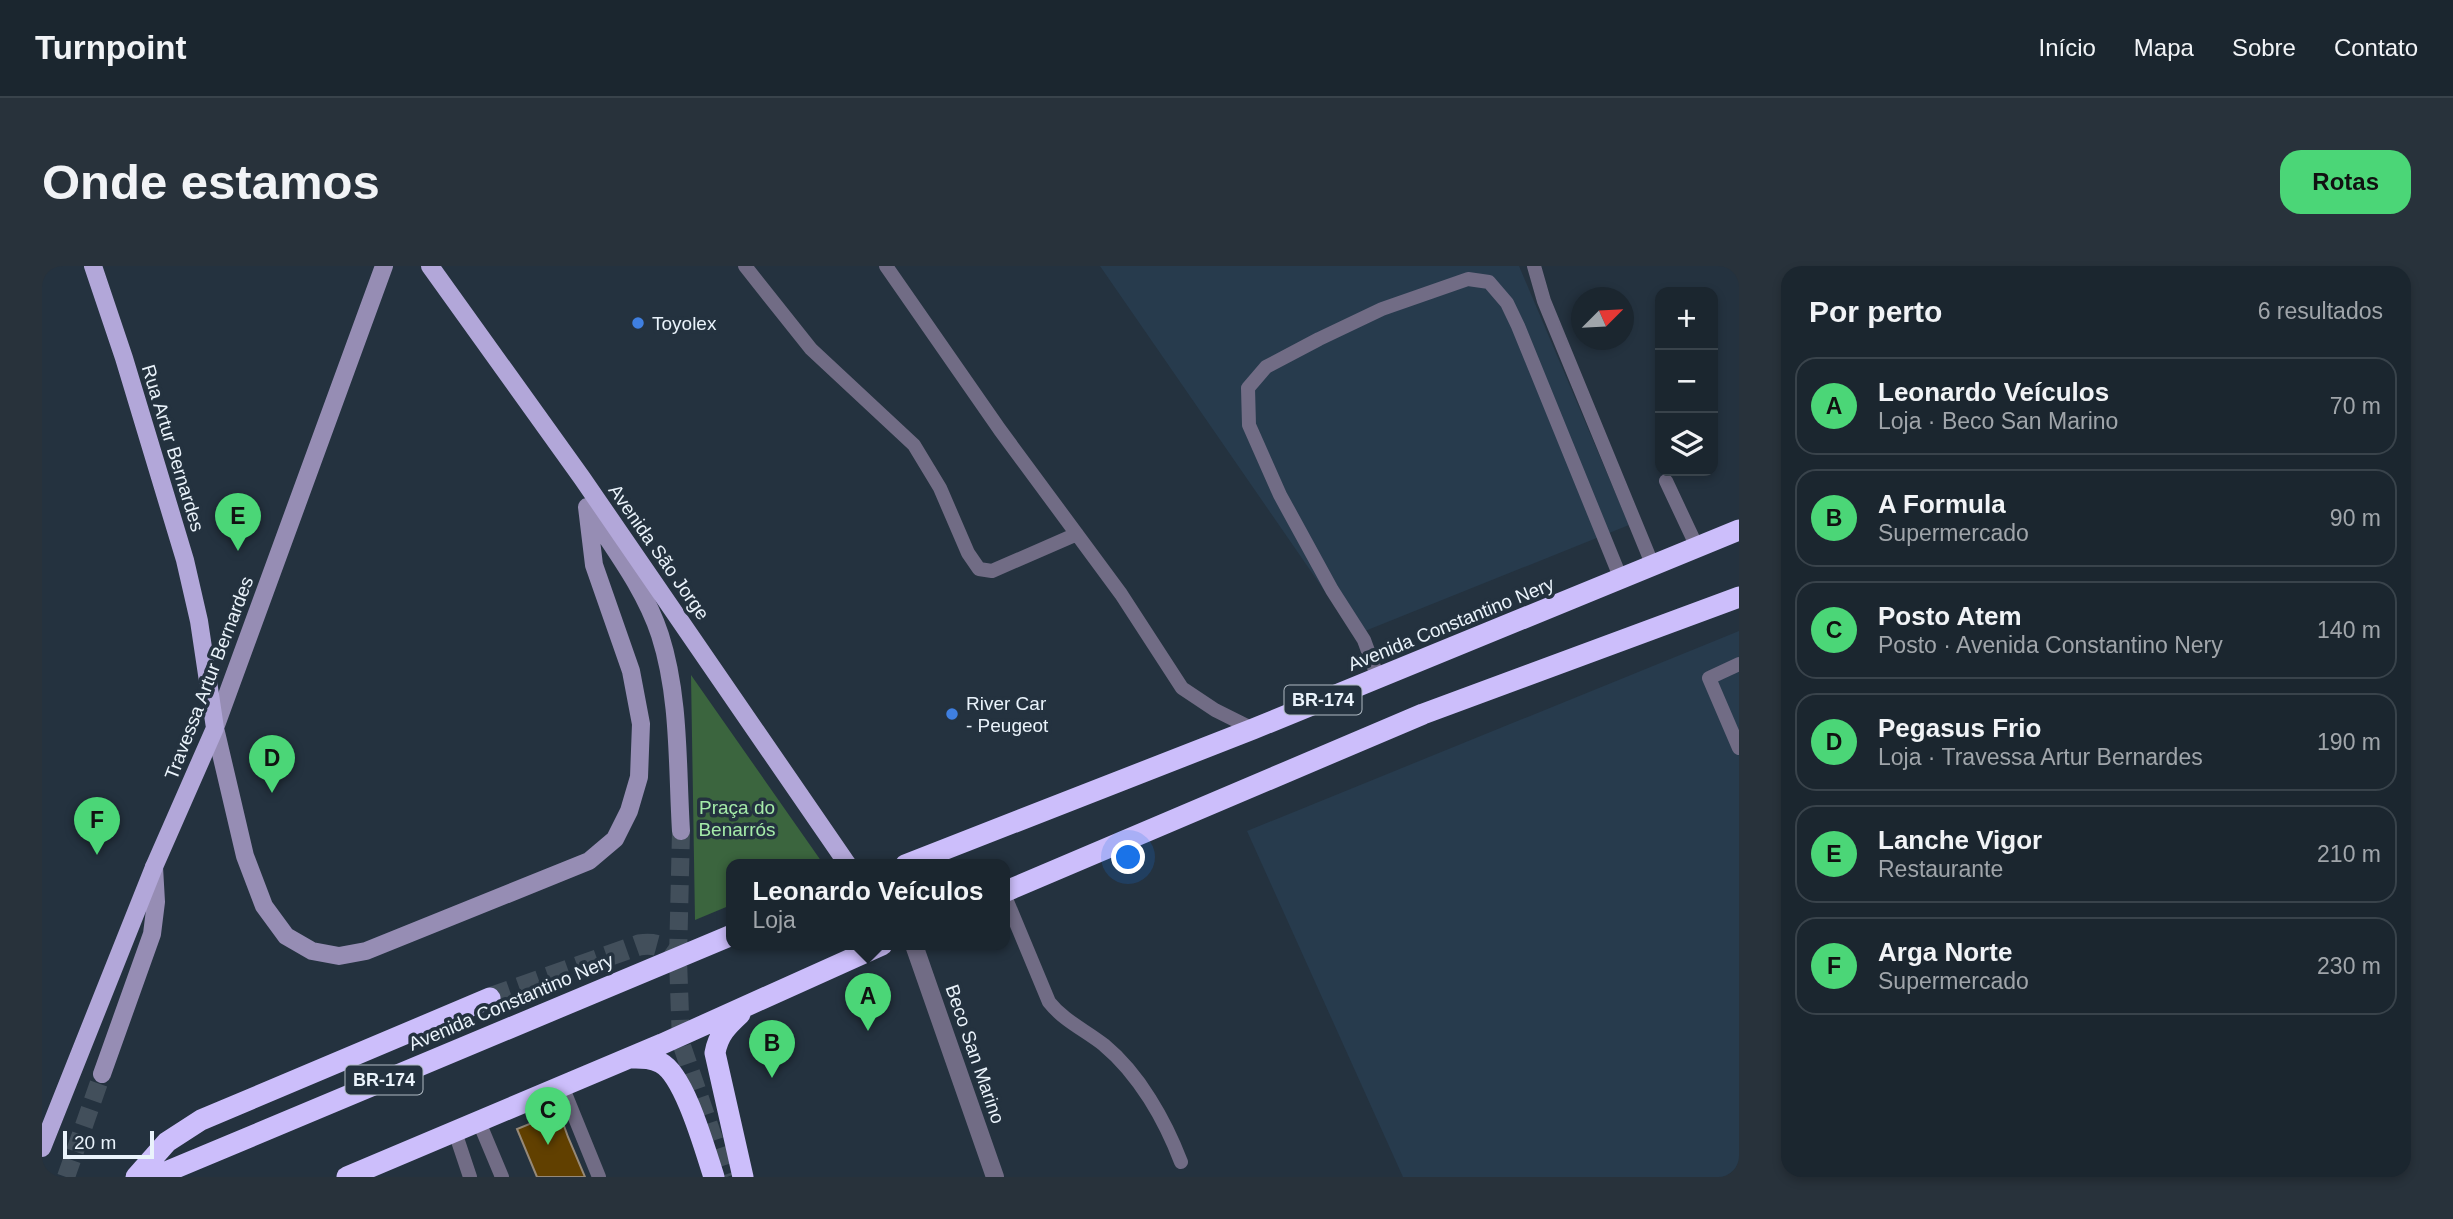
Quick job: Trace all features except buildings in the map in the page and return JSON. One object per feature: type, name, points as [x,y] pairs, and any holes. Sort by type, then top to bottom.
[{"type":"highway","name":"Avenida Constantino Nery","points":[[920,859],[1253,729],[1739,530]]},
{"type":"highway","name":"BR-174","points":[[1010,890],[1423,714],[1739,597]]},
{"type":"highway","name":"Avenida Constantino Nery","points":[[154,1177],[726,938]]},
{"type":"highway","points":[[347,1177],[872,950]]},
{"type":"highway","points":[[136,1177],[167,1142],[201,1120],[490,998]]},
{"type":"highway","points":[[743,1177],[715,1053],[717,1040],[724,1029],[752,1003]]},
{"type":"highway","points":[[626,1058],[654,1060],[673,1073],[682,1088],[714,1177]]},
{"type":"main road","name":"Rua Artur Bernardes","points":[[93,266],[186,560],[200,621],[215,727]]},
{"type":"main road","name":"Avenida São Jorge","points":[[430,266],[582,478],[844,859]]},
{"type":"main road","name":"Travessa Artur Bernardes","points":[[42,1148],[154,867],[215,727]]},
{"type":"street","name":"Travessa Artur Bernardes","points":[[215,727],[384,266]]},
{"type":"street","points":[[215,727],[244,856],[264,906],[286,936],[312,951],[339,956],[366,951],[589,861],[615,839],[629,811],[639,777],[641,724],[631,671],[594,565],[582,478]]},
{"type":"street","points":[[587,507],[638,586],[659,634],[673,687],[681,831]]},
{"type":"street","points":[[102,1074],[152,934],[156,902],[154,867]]},
{"type":"street","name":"Beco San Marino","points":[[916,950],[995,1177]]},
{"type":"lane","points":[[744,266],[811,349],[914,445],[940,488],[968,553],[979,569],[992,571],[1077,534]]},
{"type":"lane","points":[[886,266],[1121,594],[1182,688],[1215,710],[1253,729]]},
{"type":"lane","points":[[1534,266],[1544,301],[1653,566]]},
{"type":"lane","points":[[1378,678],[1364,639],[1332,590],[1280,495],[1249,425],[1248,388],[1266,367],[1382,309],[1468,279],[1489,282],[1507,303],[1518,326],[1621,579]]},
{"type":"lane","points":[[1666,481],[1697,547]]},
{"type":"lane","points":[[1739,664],[1709,678],[1739,748]]},
{"type":"lane","points":[[1010,908],[1049,1002],[1059,1016],[1110,1050],[1159,1113],[1181,1162]]},
{"type":"lane","points":[[562,1086],[599,1177]]},
{"type":"lane","points":[[479,1122],[502,1177]]},
{"type":"lane","points":[[456,1132],[470,1177]]},
{"type":"shaded area","points":[[1100,266],[1519,266],[1629,525],[1355,635]]},
{"type":"shaded area","points":[[1739,631],[1739,1177],[1403,1177],[1247,831]]},
{"type":"green space","name":"Praça do Benarrós","points":[[691,675],[820,859],[726,859],[726,907],[695,920]]},
{"type":"tunnel","points":[[681,831],[678,959],[681,1043],[727,1177]]},
{"type":"tunnel","points":[[490,998],[639,945],[663,948],[679,966]]},
{"type":"tunnel","points":[[66,1177],[102,1074]]},
{"type":"place","name":"Toyolex","points":[[638,323]]},
{"type":"place","name":"Lanche Vigor","points":[[238,551]]},
{"type":"place","name":"River Car - Peugeot","points":[[952,714]]},
{"type":"place","name":"Pegasus Frio","points":[[272,793]]},
{"type":"place","name":"Arga Norte","points":[[97,855]]},
{"type":"place","name":"Leonardo Veículos","points":[[868,1031]]},
{"type":"place","name":"A Formula","points":[[772,1078]]},
{"type":"place","name":"Posto Atem","points":[[548,1145]]}]
